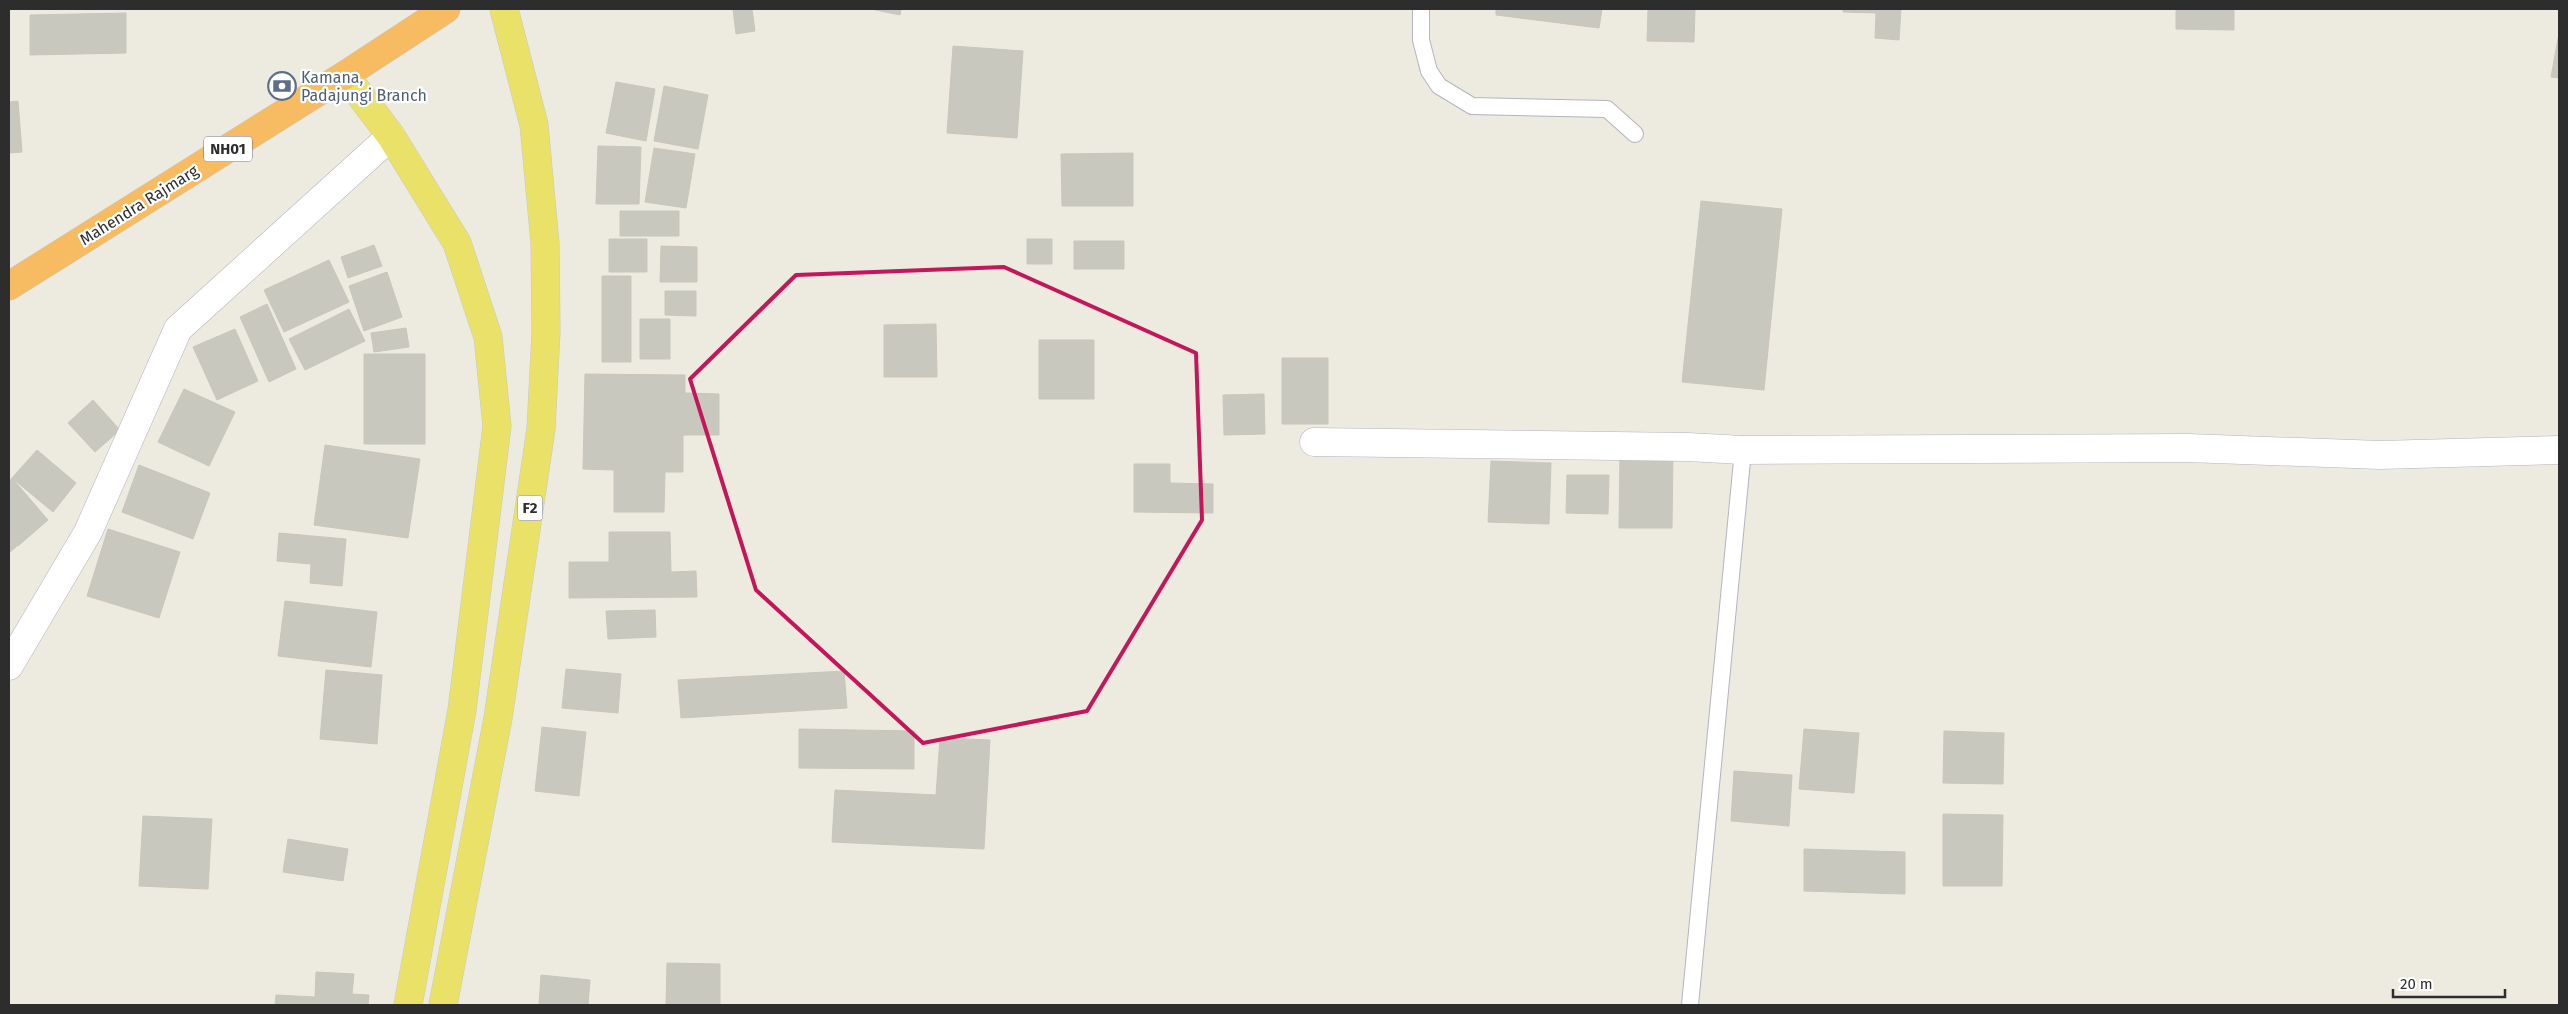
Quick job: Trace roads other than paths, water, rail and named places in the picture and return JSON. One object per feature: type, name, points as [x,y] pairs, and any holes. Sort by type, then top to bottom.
[{"type":"highway","name":"Mahendra Rajmarg","points":[[9,286],[345,75],[434,12]]},
{"type":"main road","name":"F2","points":[[443,1005],[498,718],[541,428],[546,332],[545,242],[534,125],[504,9]]},
{"type":"main road","points":[[345,75],[390,136],[457,242],[488,337],[496,426],[462,710],[408,1005]]},
{"type":"street","points":[[9,666],[88,532],[178,329],[390,136]]},
{"type":"street","points":[[1314,442],[1687,447],[1743,450],[2188,448],[2380,455],[2559,450]]},
{"type":"lane","points":[[1421,9],[1421,40],[1429,72],[1439,86],[1472,106],[1607,109],[1635,134]]},
{"type":"lane","points":[[1690,1005],[1743,450]]},
{"type":"place","name":"Kamana, Padajungi Branch","points":[[282,86]]}]
